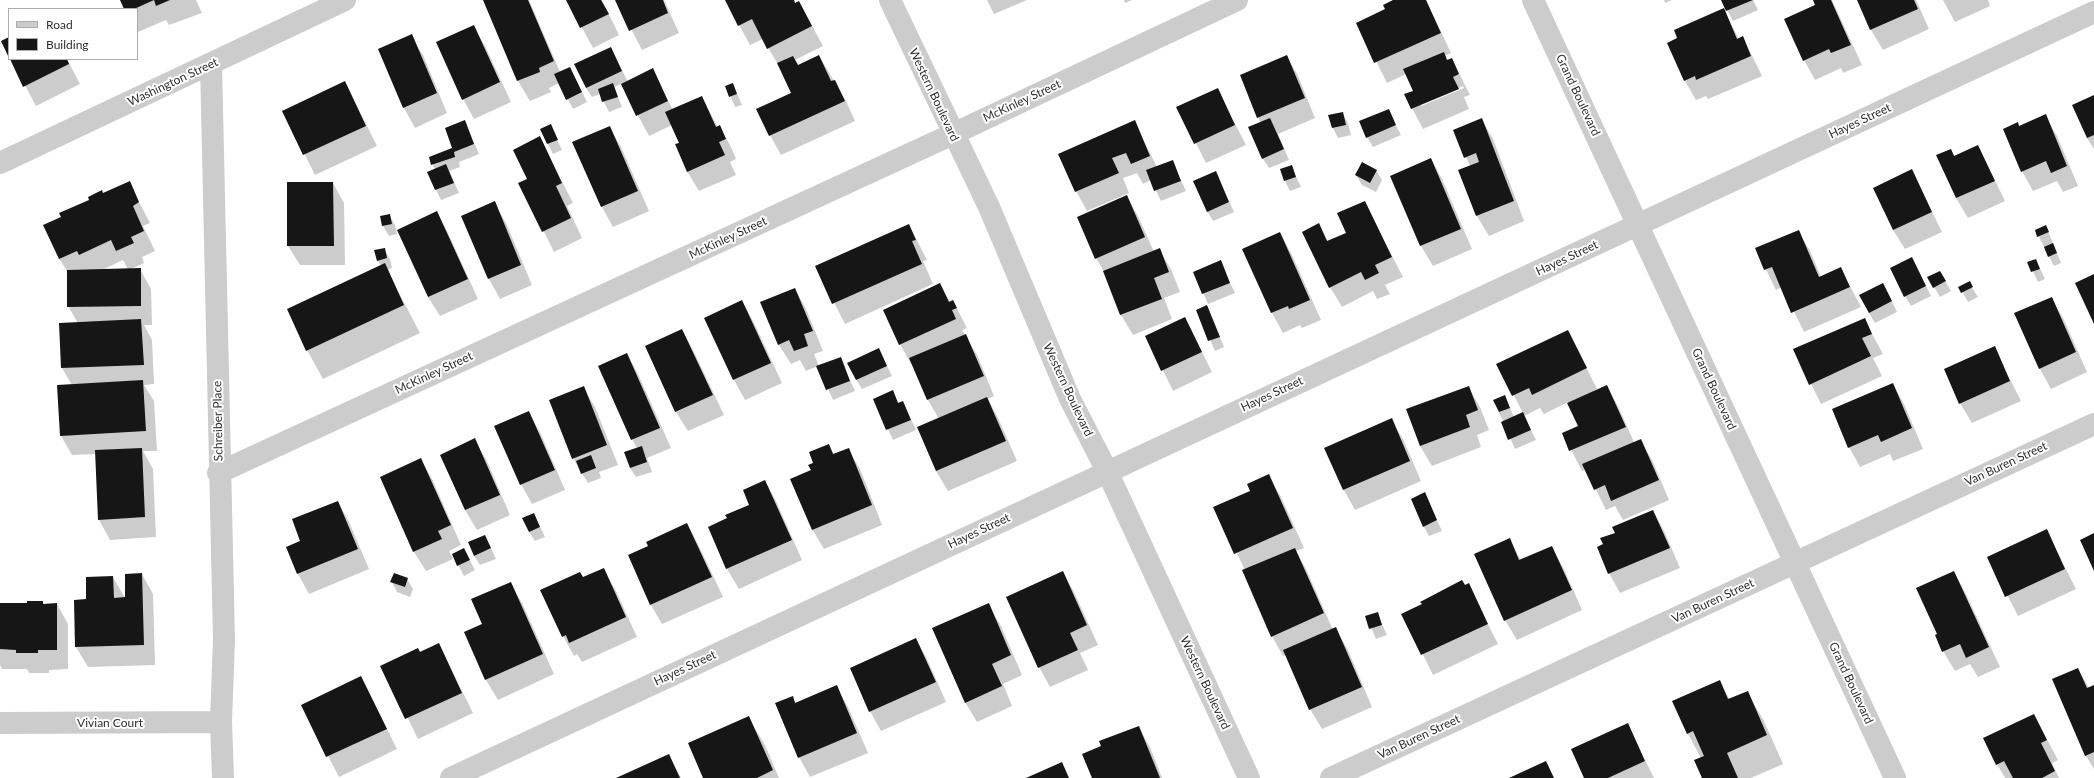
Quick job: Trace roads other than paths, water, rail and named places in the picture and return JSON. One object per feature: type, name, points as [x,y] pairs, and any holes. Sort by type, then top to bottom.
[{"type":"street","name":"Washington Street","points":[[0,163],[345,0]]},
{"type":"street","name":"Western Boulevard","points":[[890,0],[989,208],[1070,399],[1107,471],[1249,778]]},
{"type":"street","name":"McKinley Street","points":[[218,473],[953,134],[1237,0]]},
{"type":"street","name":"Grand Boulevard","points":[[1533,0],[1895,778]]},
{"type":"street","name":"Hayes Street","points":[[451,778],[1107,471],[1638,226],[2094,12]]},
{"type":"street","name":"Schreiber Place","points":[[211,64],[218,473],[224,640],[221,722],[223,778]]},
{"type":"street","name":"Van Buren Street","points":[[1331,778],[2094,424]]},
{"type":"street","name":"Vivian Court","points":[[0,723],[221,722]]}]
